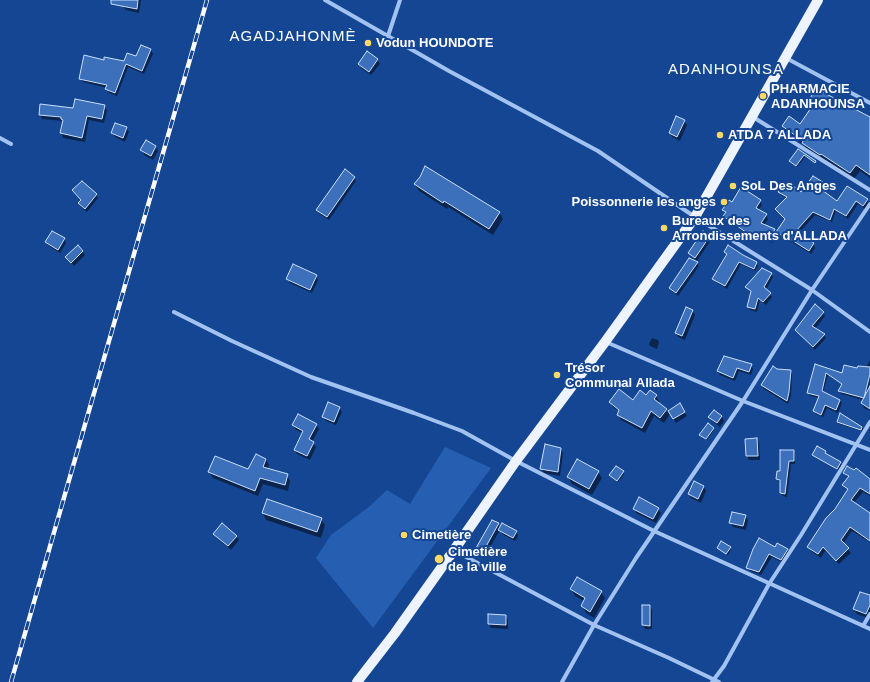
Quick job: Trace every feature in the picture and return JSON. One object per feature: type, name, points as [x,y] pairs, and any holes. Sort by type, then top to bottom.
[{"type":"main road","points":[[356,682],[395,633],[516,461],[605,342],[695,217],[818,0]]},
{"type":"street","points":[[325,0],[449,71],[598,151],[695,217],[812,290],[870,332]]},
{"type":"street","points":[[388,36],[400,0]]},
{"type":"street","points":[[786,58],[870,104]]},
{"type":"street","points":[[752,117],[870,190]]},
{"type":"street","points":[[0,138],[11,144]]},
{"type":"street","points":[[562,682],[594,625],[654,531],[743,401],[812,290],[870,204]]},
{"type":"street","points":[[174,312],[232,341],[312,377],[462,431],[516,461],[654,531],[870,629]]},
{"type":"street","points":[[605,342],[743,401],[870,450]]},
{"type":"street","points":[[712,681],[724,666],[769,584],[801,535],[870,422]]},
{"type":"street","points":[[454,550],[594,625],[669,658],[712,681],[719,682]]},
{"type":"street","points":[[862,626],[870,614]]},
{"type":"shaded area","points":[[445,447],[491,468],[373,628],[316,558],[331,535],[370,506],[387,490],[410,504]]},
{"type":"building","points":[[111,0],[138,0],[137,9],[111,4]]},
{"type":"building","points":[[141,45],[151,49],[142,71],[126,64],[115,93],[105,89],[107,85],[79,79],[84,55],[104,60],[104,57],[124,61],[127,53],[136,56]]},
{"type":"building","points":[[367,51],[378,59],[369,72],[358,64]]},
{"type":"building","points":[[815,88],[870,117],[870,175],[856,165],[850,173],[802,143],[803,141],[782,126],[789,116],[800,124],[815,102],[810,99]]},
{"type":"building","points":[[75,99],[105,105],[102,119],[87,116],[82,138],[60,133],[63,120],[61,117],[39,115],[40,104],[73,108]]},
{"type":"building","points":[[676,116],[685,120],[677,137],[669,133]]},
{"type":"building","points":[[115,123],[127,127],[123,138],[111,133]]},
{"type":"building","points":[[146,140],[156,146],[151,156],[140,150]]},
{"type":"building","points":[[798,149],[816,161],[815,163],[804,155],[796,166],[789,161]]},
{"type":"building","points":[[425,166],[500,212],[489,229],[444,201],[443,203],[414,184],[420,177]]},
{"type":"building","points":[[345,169],[355,177],[327,217],[316,210]]},
{"type":"building","points":[[813,176],[826,184],[822,190],[837,201],[847,186],[868,199],[863,206],[856,201],[846,216],[834,209],[830,220],[813,212],[796,231],[814,243],[809,251],[776,232],[785,219],[775,209],[787,197],[778,192],[783,184],[791,188],[793,186],[801,192]]},
{"type":"building","points":[[82,181],[97,194],[85,209],[78,203],[81,200],[72,190]]},
{"type":"building","points":[[741,187],[761,200],[756,208],[767,214],[761,223],[775,229],[770,240],[749,231],[747,233],[723,216],[726,212],[722,210],[729,200],[732,202]]},
{"type":"building","points":[[52,231],[65,238],[58,250],[45,242]]},
{"type":"building","points":[[703,231],[710,236],[695,258],[688,253]]},
{"type":"building","points":[[78,245],[83,251],[71,263],[65,257]]},
{"type":"building","points":[[728,245],[757,262],[754,269],[739,262],[725,286],[712,279],[727,254],[724,252]]},
{"type":"building","points":[[689,258],[698,262],[676,293],[669,288]]},
{"type":"building","points":[[293,264],[317,275],[310,290],[286,279]]},
{"type":"building","points":[[762,268],[772,273],[764,287],[771,293],[763,302],[758,298],[755,309],[747,307],[751,291],[745,287]]},
{"type":"building","points":[[815,304],[824,312],[812,326],[825,334],[813,347],[795,330]]},
{"type":"building","points":[[686,307],[693,310],[682,336],[675,333]]},
{"type":"building","points":[[724,356],[752,364],[749,372],[737,368],[733,378],[717,371]]},
{"type":"building","points":[[815,364],[842,373],[844,365],[857,368],[858,366],[870,367],[870,374],[864,398],[838,391],[842,384],[826,373],[822,391],[840,400],[836,410],[825,405],[821,415],[813,411],[819,396],[807,393]]},
{"type":"building","points":[[773,366],[777,369],[791,370],[787,401],[761,385]]},
{"type":"building","points":[[870,386],[870,409],[861,403]]},
{"type":"building","points":[[619,389],[633,400],[640,390],[646,395],[650,390],[657,395],[654,399],[667,409],[660,418],[651,411],[642,428],[617,415],[619,410],[609,402]]},
{"type":"building","points":[[328,402],[340,407],[334,422],[322,417]]},
{"type":"building","points":[[680,403],[685,412],[673,419],[668,411]]},
{"type":"building","points":[[714,410],[722,416],[717,423],[708,417]]},
{"type":"building","points":[[840,413],[862,427],[861,430],[837,422]]},
{"type":"building","points":[[298,414],[317,424],[309,439],[314,442],[307,456],[294,450],[303,431],[292,425]]},
{"type":"building","points":[[708,423],[714,428],[706,439],[699,435]]},
{"type":"building","points":[[757,438],[758,456],[746,456],[745,439]]},
{"type":"building","points":[[545,444],[561,448],[558,472],[540,469]]},
{"type":"building","points":[[817,446],[826,451],[825,453],[841,462],[837,469],[812,455]]},
{"type":"building","points":[[780,450],[794,450],[794,461],[789,461],[785,494],[780,493],[780,480],[776,479],[777,471],[780,471]]},
{"type":"building","points":[[256,454],[266,459],[263,467],[288,474],[285,485],[260,478],[255,491],[208,472],[215,456],[248,469]]},
{"type":"building","points":[[577,459],[599,471],[589,489],[567,477]]},
{"type":"building","points":[[616,466],[624,471],[617,481],[609,475]]},
{"type":"building","points":[[847,466],[854,470],[856,468],[870,479],[870,494],[860,488],[851,500],[870,513],[870,541],[850,527],[841,540],[849,548],[836,561],[823,547],[818,554],[807,547],[826,518],[835,509],[848,489],[842,485],[849,476],[843,473]]},
{"type":"building","points":[[694,481],[704,486],[698,499],[688,494]]},
{"type":"building","points":[[639,497],[659,508],[653,519],[633,509]]},
{"type":"building","points":[[267,499],[322,518],[317,532],[262,513]]},
{"type":"building","points":[[732,512],[746,515],[743,526],[729,523]]},
{"type":"building","points":[[492,520],[499,523],[483,552],[476,548]]},
{"type":"building","points":[[222,523],[237,536],[228,546],[213,534]]},
{"type":"building","points":[[502,523],[517,531],[513,538],[498,530]]},
{"type":"building","points":[[759,538],[775,547],[777,543],[788,549],[781,560],[769,554],[759,572],[746,568]]},
{"type":"building","points":[[721,541],[731,547],[726,554],[717,548]]},
{"type":"building","points":[[577,577],[602,591],[590,612],[581,606],[585,598],[570,589]]},
{"type":"building","points":[[860,592],[870,595],[870,605],[866,614],[853,609]]},
{"type":"building","points":[[642,605],[650,605],[650,626],[642,625]]},
{"type":"building","points":[[488,614],[506,615],[506,625],[488,624]]},
{"type":"railway","points":[[11,682],[207,0]]},
{"type":"place","name":"Vodun HOUNDOTE","points":[[368,43]]},
{"type":"place","name":"PHARMACIE ADANHOUNSA","points":[[763,96]]},
{"type":"place","name":"ATDA 7 ALLADA","points":[[720,135]]},
{"type":"place","name":"SoL Des Anges","points":[[733,186]]},
{"type":"place","name":"Poissonnerie les anges","points":[[724,202]]},
{"type":"place","name":"Bureaux des Arrondissements d'ALLADA","points":[[664,228]]},
{"type":"place","name":"Trésor Communal Allada","points":[[557,375]]},
{"type":"place","name":"Cimetière","points":[[404,535]]},
{"type":"place","name":"Cimetière de la ville","points":[[439,559]]},
{"type":"district","name":"AGADJAHONMÈ","points":[[293,37]]},
{"type":"district","name":"ADANHOUNSA","points":[[726,70]]}]
